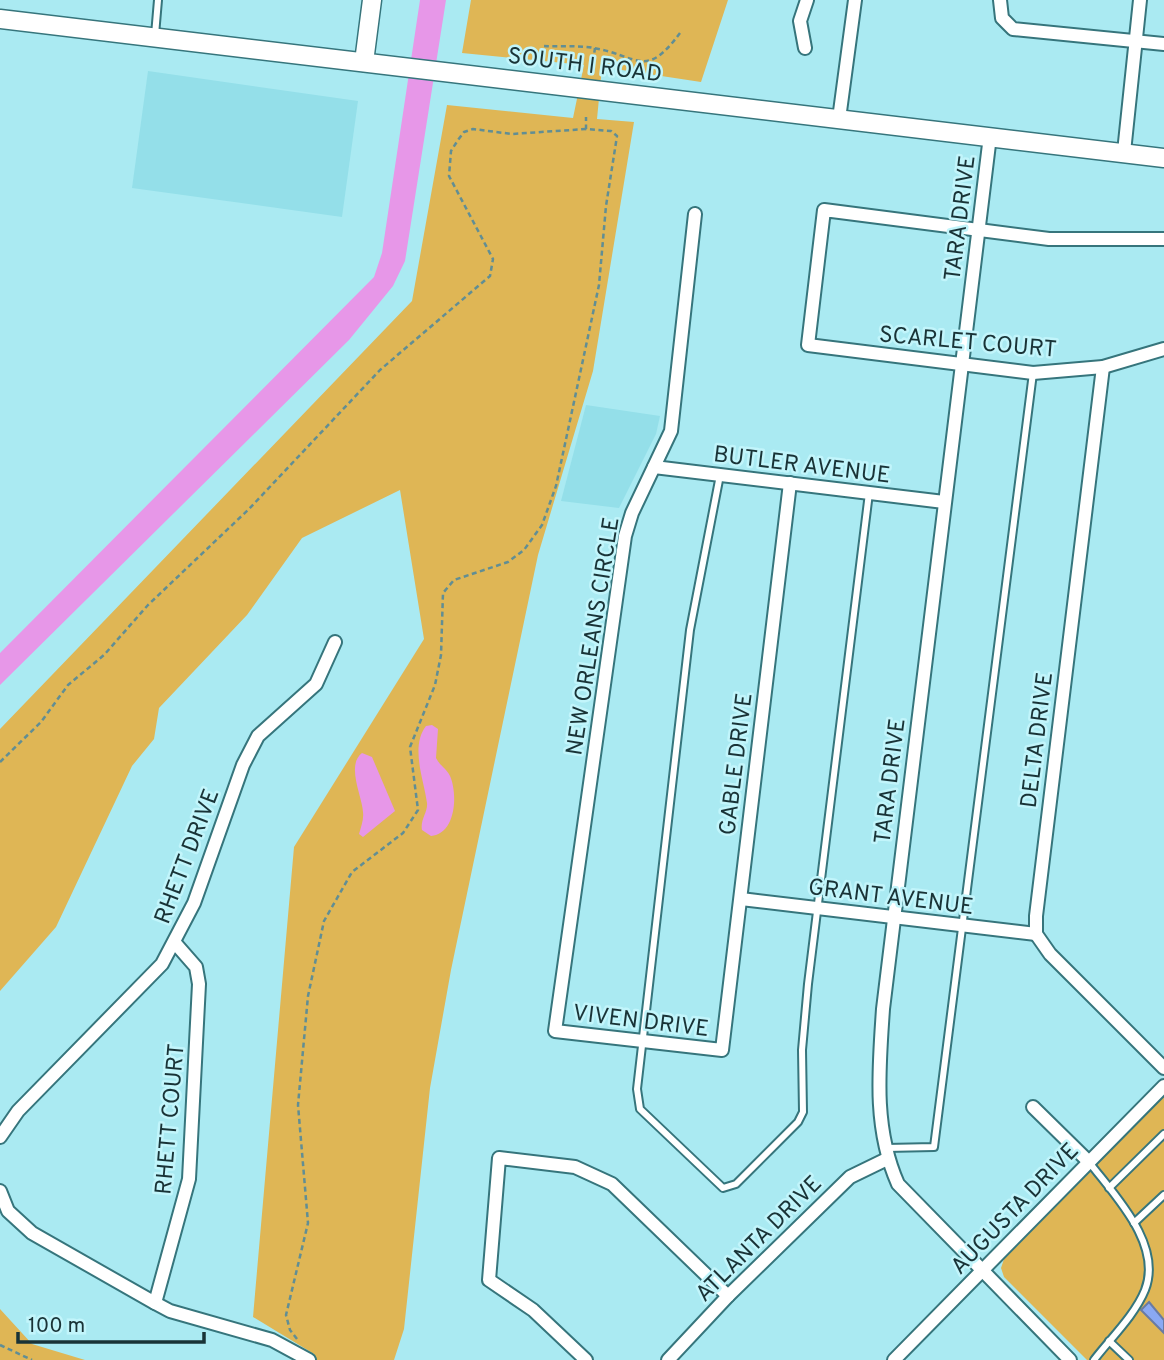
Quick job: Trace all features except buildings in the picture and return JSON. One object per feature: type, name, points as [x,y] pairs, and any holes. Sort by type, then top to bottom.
[{"type":"main road","points":[[364,62],[372,0]]},
{"type":"main road","name":"SOUTH I ROAD","points":[[0,19],[1164,158]]},
{"type":"street","points":[[805,48],[800,21],[807,0]]},
{"type":"street","points":[[839,119],[855,0]]},
{"type":"street","points":[[1000,0],[1002,18],[1013,29],[1164,44]]},
{"type":"street","points":[[1124,152],[1140,0]]},
{"type":"street","name":"TARA DRIVE","points":[[990,136],[894,917],[880,1064],[879,1122],[886,1154],[898,1184],[1070,1360]]},
{"type":"street","name":"SCARLET COURT","points":[[978,231],[824,210],[808,345],[1033,373],[1103,367],[1164,349]]},
{"type":"street","name":"NEW ORLEANS CIRCLE","points":[[555,1031],[625,536],[632,513],[671,432],[695,214]]},
{"type":"street","points":[[978,231],[1084,240],[1136,237],[1164,239]]},
{"type":"street","name":"DELTA DRIVE","points":[[1036,934],[1037,902],[1103,367]]},
{"type":"street","name":"BUTLER AVENUE","points":[[654,467],[944,502]]},
{"type":"street","name":"GABLE DRIVE","points":[[722,1050],[790,483]]},
{"type":"street","name":"RHETT DRIVE","points":[[0,1137],[19,1111],[162,964],[175,943],[214,855],[243,765],[258,736],[316,684],[335,642]]},
{"type":"street","name":"GRANT AVENUE","points":[[741,899],[1036,934]]},
{"type":"street","points":[[1036,934],[1063,968],[1164,1068]]},
{"type":"street","name":"RHETT COURT","points":[[155,1303],[189,1179],[194,1107],[199,984],[196,967],[175,943]]},
{"type":"street","name":"VIVEN DRIVE","points":[[555,1031],[722,1050]]},
{"type":"street","name":"AUGUSTA DRIVE","points":[[894,1360],[1164,1087]]},
{"type":"street","points":[[1033,1107],[1088,1162]]},
{"type":"street","name":"ATLANTA DRIVE","points":[[668,1360],[728,1296],[850,1177],[886,1154]]},
{"type":"street","points":[[586,1360],[533,1310],[489,1280],[499,1158],[575,1167],[612,1184],[728,1296]]},
{"type":"street","points":[[0,1191],[8,1211],[32,1233],[155,1303],[170,1311],[272,1340],[309,1360]]},
{"type":"lane","points":[[155,37],[158,0]]},
{"type":"lane","points":[[886,1154],[934,1147],[1033,373]]},
{"type":"lane","points":[[720,475],[691,630],[637,1089],[640,1109],[723,1188],[736,1184],[798,1122],[803,1112],[802,1050],[869,493]]},
{"type":"lane","points":[[1109,1188],[1164,1134]]},
{"type":"lane","points":[[1088,1162],[1134,1223],[1147,1252],[1145,1290],[1094,1360]]},
{"type":"lane","points":[[1134,1223],[1164,1195]]},
{"type":"lane","points":[[1109,1341],[1129,1360]]},
{"type":"path","points":[[544,46],[595,48],[633,61],[649,61],[665,54],[680,33]]},
{"type":"path","points":[[593,61],[595,48]]},
{"type":"path","points":[[586,117],[586,129]]},
{"type":"path","points":[[0,762],[41,722],[68,685],[104,655],[148,605],[249,509],[380,370],[490,276],[493,259],[449,176],[451,151],[464,132],[473,129],[512,134],[586,129],[611,131],[617,136],[606,206],[599,285],[556,486],[542,525],[524,550],[508,562],[454,580],[443,593],[441,655],[435,685],[410,747],[418,810],[403,832],[352,872],[324,921],[308,996],[298,1105],[308,1223],[286,1315],[290,1330],[297,1338]]},
{"type":"path","points":[[0,1345],[32,1360]]},
{"type":"shaded area","points":[[420,0],[446,0],[405,261],[393,286],[349,340],[0,685],[0,653],[374,277],[382,253]]},
{"type":"shaded area","points":[[471,0],[728,0],[701,82],[602,67],[597,119],[634,122],[593,371],[538,555],[451,970],[430,1088],[404,1329],[394,1360],[316,1360],[314,1354],[253,1317],[294,847],[424,639],[400,490],[302,538],[247,615],[159,708],[154,739],[132,766],[56,927],[0,991],[0,729],[412,301],[447,105],[573,118],[584,65],[462,53]]},
{"type":"shaded area","points":[[148,71],[358,101],[342,217],[132,188]]},
{"type":"shaded area","points":[[586,405],[660,416],[656,434],[619,508],[561,501]]},
{"type":"shaded area","points":[[432,725],[438,729],[436,758],[450,776],[454,802],[446,828],[431,836],[422,830],[427,803],[418,754],[421,734],[426,726]]},
{"type":"shaded area","points":[[362,753],[372,757],[395,811],[363,837],[359,834],[363,815],[355,773],[357,758]]},
{"type":"shaded area","points":[[1164,1096],[1164,1360],[1087,1360],[1004,1277],[1001,1268],[1004,1259]]},
{"type":"shaded area","points":[[0,1309],[32,1344],[85,1360],[0,1360]]}]
